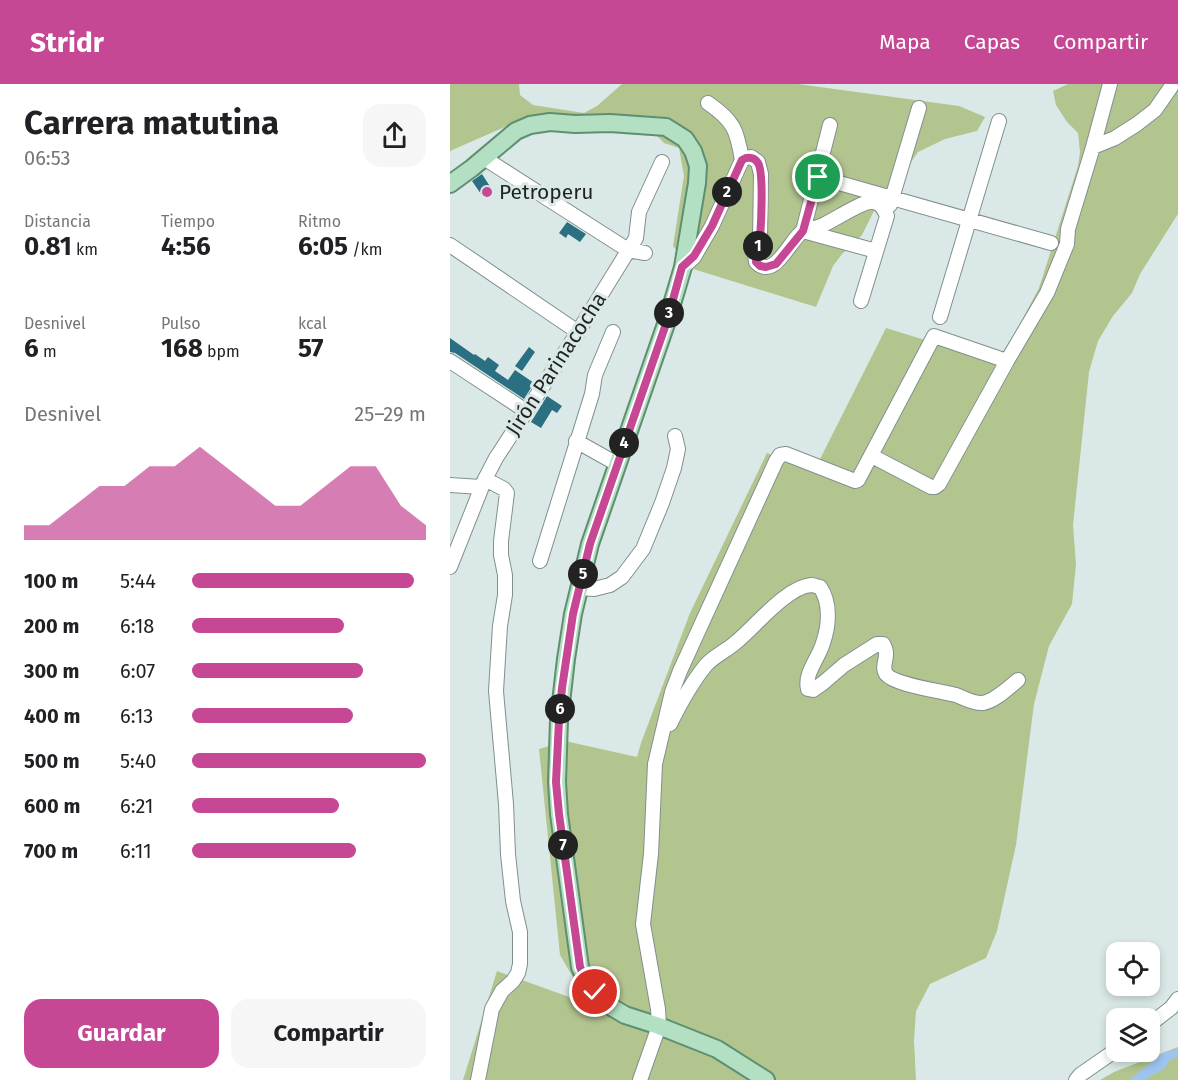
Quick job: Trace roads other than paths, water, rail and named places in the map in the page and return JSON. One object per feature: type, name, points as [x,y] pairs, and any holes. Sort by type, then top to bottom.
[{"type":"main road","points":[[450,184],[516,131],[530,125],[550,122],[610,123],[666,128],[685,138],[693,151],[698,166],[697,183],[682,267],[667,321],[590,544],[573,614],[562,688],[556,782],[580,967],[588,985],[608,1005],[625,1015],[717,1048],[766,1080]]},
{"type":"street","points":[[872,456],[931,487],[939,484],[1047,294],[1067,244],[1068,230],[1110,84]]},
{"type":"street","points":[[1093,147],[1115,138],[1137,124],[1155,110],[1171,87]]},
{"type":"street","points":[[682,267],[694,256],[706,236],[742,160],[733,125],[720,111],[708,103]]},
{"type":"street","points":[[861,301],[919,108]]},
{"type":"street","points":[[940,317],[999,122]]},
{"type":"street","points":[[742,160],[754,158],[758,162],[761,174],[760,240],[756,262],[766,267],[776,264],[803,231],[830,125]]},
{"type":"street","points":[[484,158],[628,250],[645,253]]},
{"type":"street","name":"Jirón Parinacocha","points":[[450,567],[483,483],[496,458],[578,332],[637,233],[639,212],[662,162]]},
{"type":"street","points":[[818,177],[1051,243]]},
{"type":"street","points":[[803,231],[823,226],[872,202],[879,204],[887,216]]},
{"type":"street","points":[[803,231],[876,251]]},
{"type":"street","points":[[450,245],[578,332]]},
{"type":"street","points":[[540,561],[592,394],[595,375],[613,332]]},
{"type":"street","points":[[640,1080],[659,1026],[643,924],[651,854],[655,764],[672,692],[680,671],[776,461],[780,455],[786,454],[855,481],[861,476],[872,456],[934,336],[1007,361]]},
{"type":"street","points":[[450,361],[526,411]]},
{"type":"street","points":[[580,588],[594,589],[610,585],[622,577],[643,549],[674,468],[678,449],[675,436]]},
{"type":"street","points":[[576,441],[617,464]]},
{"type":"street","points":[[450,485],[483,483],[504,489],[507,493],[501,542],[505,595],[495,691],[506,804],[508,854],[513,901],[520,932],[520,946],[518,973],[502,991],[492,1009],[478,1080]]},
{"type":"street","points":[[662,739],[693,683],[707,663],[735,643],[786,597],[801,588],[812,585],[820,587],[825,594],[828,606],[823,644],[809,674],[808,688],[813,690],[844,665],[877,644],[883,644],[886,650],[884,671],[888,677],[914,687],[984,703],[1018,680]]},
{"type":"street","points":[[1160,1016],[1178,999]]},
{"type":"street","points":[[1076,1080],[1106,1057]]},
{"type":"water","points":[[1178,1049],[1178,1056],[1169,1061],[1164,1069],[1145,1080],[1129,1080],[1152,1062],[1160,1062],[1160,1056],[1165,1052]]},
{"type":"place","name":"Petroperu","points":[[487,192]]}]
